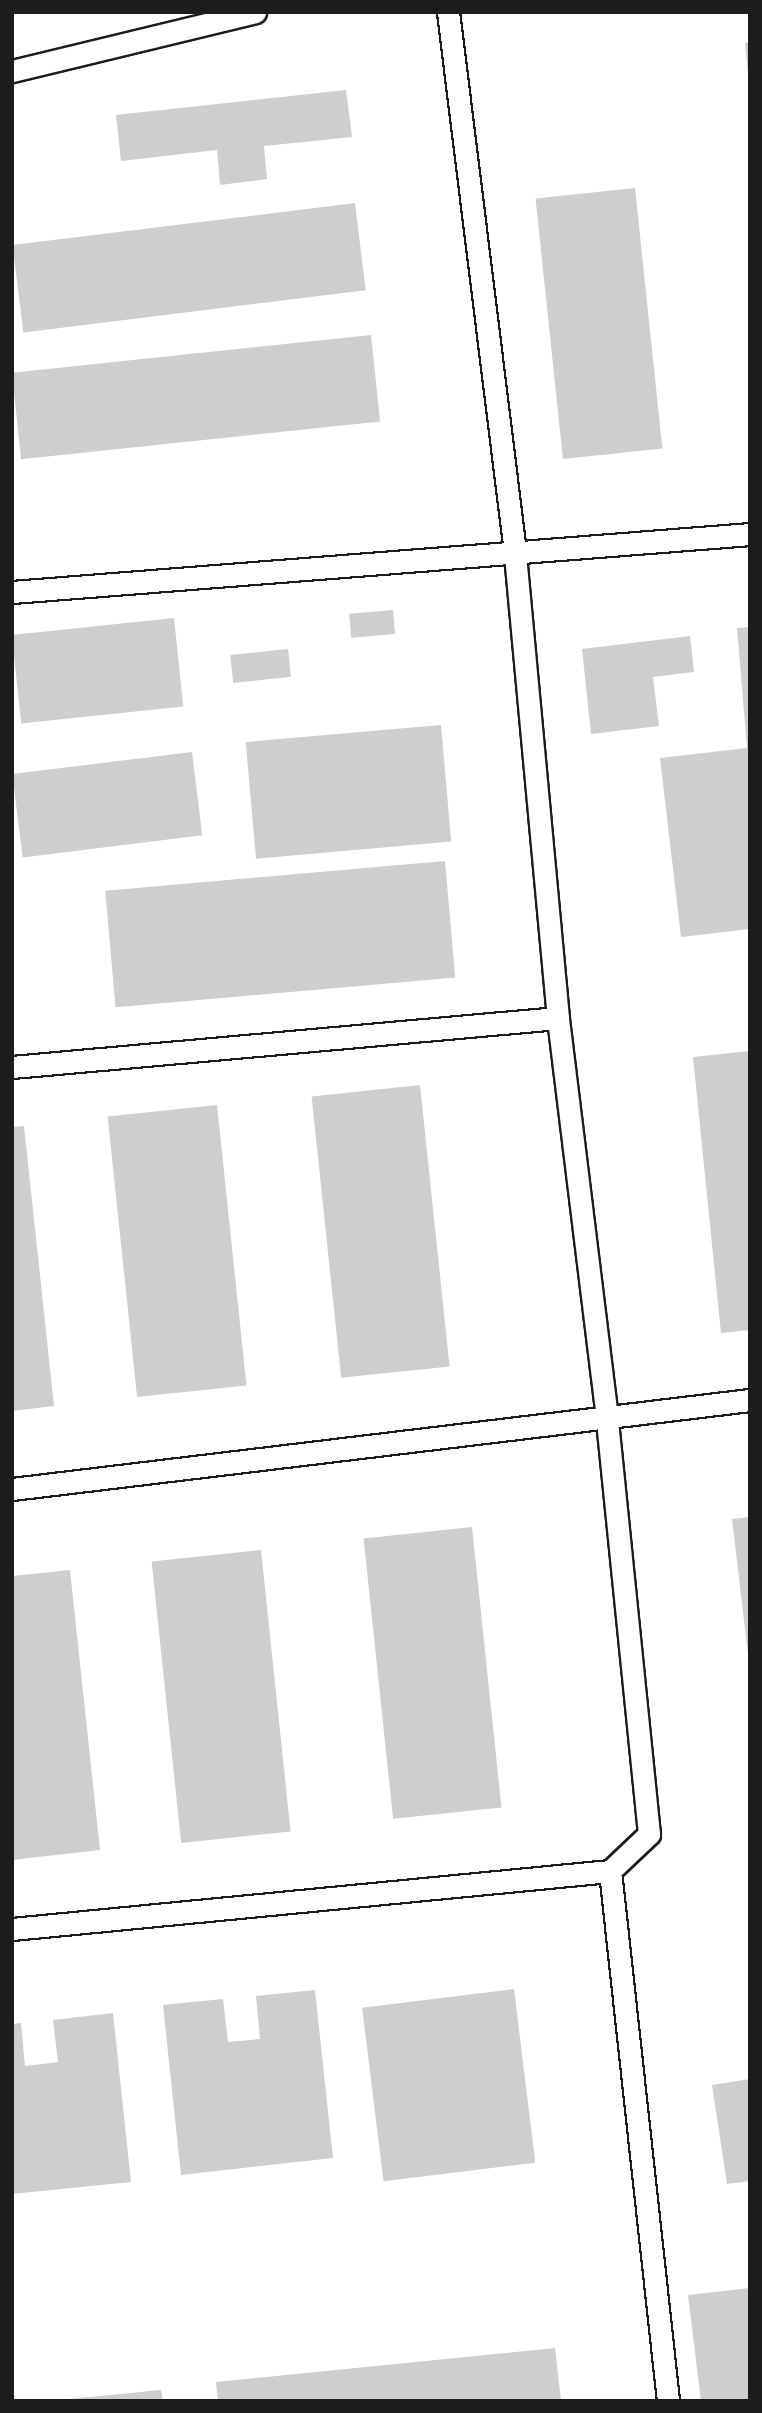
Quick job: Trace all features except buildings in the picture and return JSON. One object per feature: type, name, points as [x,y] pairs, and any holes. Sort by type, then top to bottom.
[{"type":"lane","points":[[12,71],[255,12]]},
{"type":"lane","points":[[12,1929],[610,1871],[649,1834],[607,1418],[558,1018],[515,552],[448,12]]},
{"type":"lane","points":[[12,592],[750,534]]},
{"type":"lane","points":[[12,1068],[558,1018]]},
{"type":"lane","points":[[12,1489],[750,1400]]},
{"type":"lane","points":[[610,1871],[668,2401]]}]
